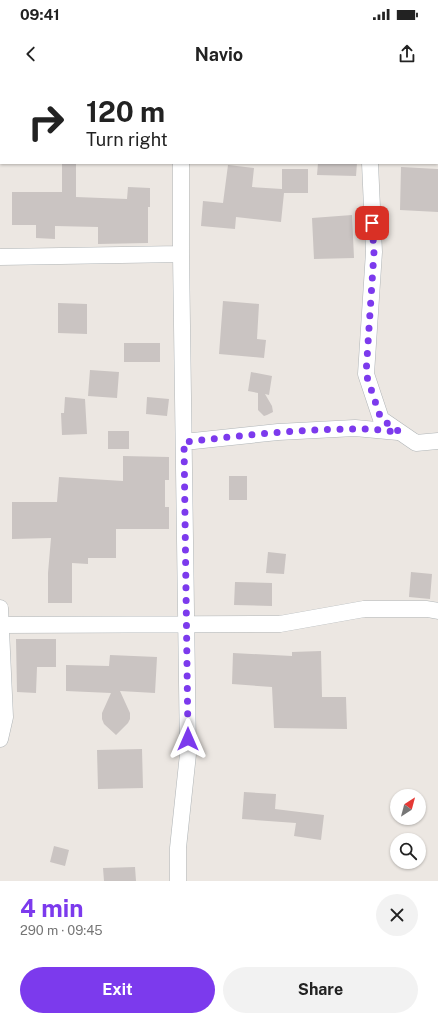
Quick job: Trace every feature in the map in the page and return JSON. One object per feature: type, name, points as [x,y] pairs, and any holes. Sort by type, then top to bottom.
[{"type":"street","points":[[178,881],[178,848],[188,754],[181,164]]},
{"type":"street","points":[[370,164],[374,252],[366,374],[381,419],[416,443],[438,441]]},
{"type":"street","points":[[0,257],[181,254]]},
{"type":"street","points":[[184,442],[278,432],[355,428],[400,432]]},
{"type":"street","points":[[0,608],[5,717],[0,739]]},
{"type":"street","points":[[0,624],[280,624],[364,609],[427,609],[438,611]]},
{"type":"building","points":[[62,164],[76,164],[76,197],[127,199],[128,187],[150,188],[150,207],[148,207],[148,243],[98,244],[98,227],[55,226],[55,239],[36,238],[36,225],[12,225],[12,192],[62,192]]},
{"type":"building","points":[[318,164],[357,164],[356,176],[317,175]]},
{"type":"building","points":[[228,165],[254,168],[252,187],[282,189],[282,169],[308,169],[308,193],[284,193],[281,222],[236,217],[235,229],[201,226],[203,201],[223,203]]},
{"type":"building","points":[[401,167],[438,169],[438,212],[400,210]]},
{"type":"building","points":[[352,215],[354,258],[314,259],[312,218]]},
{"type":"building","points":[[223,301],[259,304],[257,339],[266,340],[264,358],[219,354]]},
{"type":"building","points":[[58,303],[87,304],[87,334],[58,333]]},
{"type":"building","points":[[124,343],[160,343],[160,362],[124,362]]},
{"type":"building","points":[[90,370],[119,372],[117,398],[88,396]]},
{"type":"building","points":[[251,372],[272,376],[269,395],[265,394],[272,406],[273,412],[264,416],[258,410],[258,393],[248,391]]},
{"type":"building","points":[[65,397],[85,399],[87,434],[62,435],[61,413],[64,413]]},
{"type":"building","points":[[147,397],[169,399],[167,416],[146,414]]},
{"type":"building","points":[[108,431],[129,431],[129,449],[108,449]]},
{"type":"building","points":[[123,456],[169,457],[169,480],[165,480],[165,507],[169,507],[169,529],[116,529],[116,558],[88,558],[88,564],[72,563],[72,603],[48,603],[48,573],[51,538],[12,539],[12,502],[57,502],[59,477],[123,481]]},
{"type":"building","points":[[229,476],[247,476],[247,500],[229,500]]},
{"type":"building","points":[[268,552],[286,554],[284,574],[266,573]]},
{"type":"building","points":[[411,572],[432,574],[430,599],[409,597]]},
{"type":"building","points":[[235,582],[272,583],[272,606],[234,605]]},
{"type":"building","points":[[16,639],[56,639],[56,667],[37,667],[36,693],[17,692]]},
{"type":"building","points":[[321,651],[322,697],[346,697],[347,729],[274,728],[272,687],[232,684],[233,653],[292,656],[292,652]]},
{"type":"building","points":[[110,655],[157,657],[155,693],[120,691],[130,713],[130,719],[116,735],[104,724],[102,719],[102,713],[111,693],[66,691],[66,665],[109,666]]},
{"type":"building","points":[[142,749],[143,788],[98,789],[97,750]]},
{"type":"building","points":[[244,792],[276,794],[275,809],[324,815],[321,840],[294,836],[296,823],[242,819]]},
{"type":"building","points":[[54,846],[69,850],[65,866],[50,862]]},
{"type":"building","points":[[135,867],[136,881],[104,881],[103,868]]},
{"type":"route","points":[[188,739],[184,442],[278,432],[355,428],[400,432],[381,419],[366,374],[374,252],[372,223]]}]
